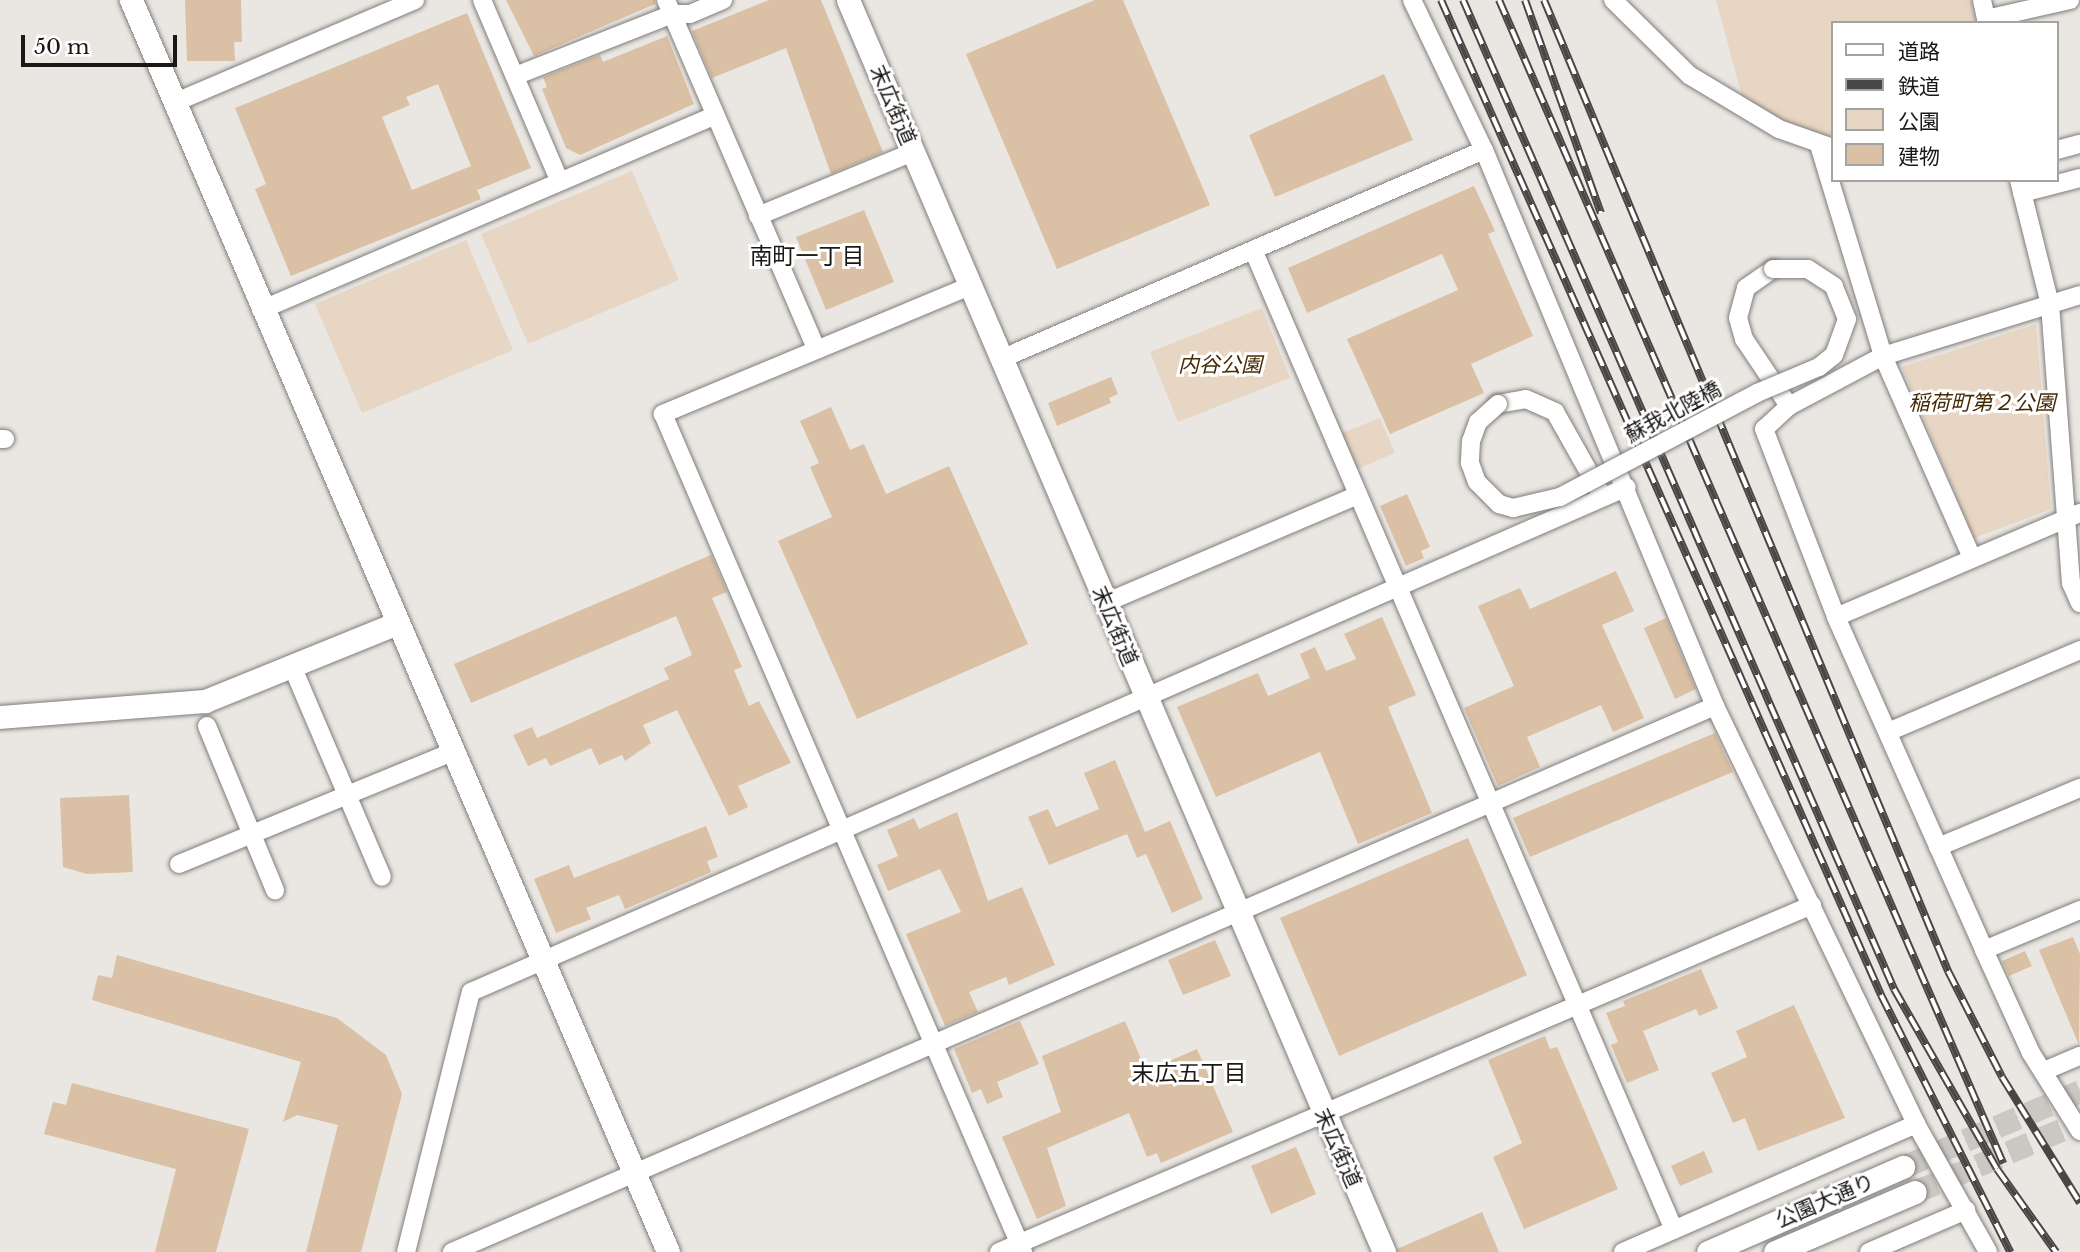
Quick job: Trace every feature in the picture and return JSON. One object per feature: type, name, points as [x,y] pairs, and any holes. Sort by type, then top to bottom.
[{"type":"street","points":[[131,0],[261,310],[668,1252]]},
{"type":"street","points":[[176,103],[415,0]]},
{"type":"street","points":[[482,0],[559,180]]},
{"type":"street","points":[[515,76],[669,7],[690,14],[723,0]]},
{"type":"street","name":"末広街道","points":[[848,0],[1322,1113],[1384,1252]]},
{"type":"street","points":[[1412,0],[1485,150],[1716,706],[1916,1124],[1987,1252]]},
{"type":"street","points":[[1613,0],[1689,75],[1779,129],[1826,146],[1832,168]]},
{"type":"street","points":[[1982,0],[1986,21],[2070,0]]},
{"type":"street","points":[[669,7],[816,348]]},
{"type":"street","points":[[261,310],[559,180],[714,116]]},
{"type":"street","points":[[2059,149],[2080,144]]},
{"type":"street","points":[[1001,359],[1485,150]]},
{"type":"street","points":[[758,216],[913,152]]},
{"type":"street","points":[[2059,181],[2080,178]]},
{"type":"street","points":[[1836,182],[1883,356],[1972,558]]},
{"type":"street","points":[[2053,182],[2020,187],[2050,304],[2073,515],[2071,583],[2080,603]]},
{"type":"street","points":[[1254,252],[1358,495],[1395,590],[1674,1230]]},
{"type":"street","name":"蘇我北陸橋","points":[[1603,499],[1597,487],[1591,475],[1586,463],[1569,429],[1546,405],[1514,399],[1498,404],[1478,422],[1470,463],[1487,495],[1499,504],[1527,508],[1560,497],[1585,484],[1597,478],[1757,393],[1768,389],[1779,384],[1801,376],[1827,361],[1846,329],[1844,302],[1826,280],[1796,266],[1761,273],[1746,288],[1738,309],[1744,339],[1752,350],[1774,384],[1782,395],[1789,406]]},
{"type":"street","points":[[970,286],[663,414],[839,830],[1021,1248]]},
{"type":"street","points":[[2080,295],[1883,356],[1789,406],[1764,429],[1836,617],[1984,950],[2044,1071],[2080,1131]]},
{"type":"street","points":[[406,1252],[471,992],[839,830],[1147,701],[1627,487]]},
{"type":"street","points":[[1105,604],[1358,495]]},
{"type":"street","points":[[1836,617],[2073,515]]},
{"type":"street","points":[[0,717],[205,701],[397,623]]},
{"type":"street","points":[[1888,732],[2080,650]]},
{"type":"street","points":[[292,666],[382,877]]},
{"type":"street","points":[[452,1252],[633,1171],[1491,806],[1716,706]]},
{"type":"street","points":[[207,726],[275,890]]},
{"type":"street","points":[[179,864],[254,836],[452,752]]},
{"type":"street","points":[[1938,847],[2080,788]]},
{"type":"street","points":[[999,1252],[1021,1248],[1322,1113],[1578,1007],[1812,905]]},
{"type":"street","points":[[1984,950],[2080,910]]},
{"type":"street","points":[[2044,1071],[2080,1056]]},
{"type":"street","points":[[1623,1252],[1916,1124]]},
{"type":"street","name":"公園大通り","points":[[1708,1252],[1903,1167]]},
{"type":"street","name":"公園大通り","points":[[1776,1252],[1915,1192]]},
{"type":"street","points":[[1869,1252],[1966,1210]]},
{"type":"green space","points":[[1716,0],[1971,0],[1976,21],[1832,21],[1832,145],[1743,100]]},
{"type":"green space","points":[[632,171],[679,280],[528,344],[481,234]]},
{"type":"green space","points":[[466,240],[513,350],[362,413],[315,304]]},
{"type":"green space","name":"内谷公園","points":[[1262,308],[1290,378],[1178,422],[1150,352]]},
{"type":"green space","name":"稲荷町第２公園","points":[[2036,324],[2051,509],[1974,538],[1902,367]]},
{"type":"green space","points":[[1380,418],[1395,453],[1357,469],[1342,433]]},
{"type":"building","points":[[185,0],[241,0],[242,42],[234,42],[235,61],[187,61]]},
{"type":"building","points":[[506,0],[655,0],[655,4],[534,56]]},
{"type":"building","points":[[769,0],[821,0],[883,152],[831,174],[786,48],[712,78],[692,31]]},
{"type":"building","points":[[1095,0],[1123,0],[1210,205],[1057,269],[966,54]]},
{"type":"building","points":[[467,13],[531,168],[477,190],[481,199],[291,276],[255,189],[266,184],[235,108]],"holes":[[[438,84],[471,166],[412,190],[382,117],[410,105],[406,97]]]},
{"type":"building","points":[[667,36],[694,104],[580,155],[566,148],[542,89],[547,87],[543,77],[600,55],[603,62]]},
{"type":"building","points":[[1384,74],[1413,140],[1275,197],[1249,135]]},
{"type":"building","points":[[1474,186],[1495,231],[1488,234],[1533,336],[1471,364],[1484,393],[1390,434],[1347,339],[1458,290],[1442,254],[1307,313],[1288,268]]},
{"type":"building","points":[[864,210],[894,282],[826,310],[796,237]]},
{"type":"building","points":[[1111,377],[1118,394],[1109,398],[1111,403],[1057,426],[1048,403]]},
{"type":"building","points":[[831,407],[850,450],[864,444],[886,494],[949,466],[1028,644],[857,719],[778,541],[832,517],[810,467],[819,463],[800,421]]},
{"type":"building","points":[[1407,494],[1430,547],[1421,551],[1424,558],[1406,566],[1380,506]]},
{"type":"building","points":[[711,555],[727,592],[712,598],[742,667],[734,670],[749,706],[759,701],[791,763],[738,786],[748,807],[729,816],[677,710],[643,725],[651,743],[625,761],[622,755],[599,765],[591,748],[550,766],[546,758],[528,766],[513,735],[532,727],[537,738],[669,679],[664,668],[692,655],[676,616],[471,703],[454,664]]},
{"type":"building","points":[[1616,571],[1634,611],[1602,625],[1644,718],[1613,732],[1601,705],[1527,737],[1540,767],[1498,786],[1464,708],[1514,686],[1478,606],[1520,588],[1530,609]]},
{"type":"building","points":[[1382,617],[1416,695],[1388,707],[1432,813],[1358,844],[1320,752],[1216,797],[1177,707],[1258,673],[1268,696],[1310,678],[1300,654],[1315,647],[1326,671],[1356,659],[1344,634]]},
{"type":"building","points":[[1666,618],[1696,689],[1675,699],[1644,628]]},
{"type":"building","points":[[1715,733],[1733,772],[1530,857],[1513,818]]},
{"type":"building","points":[[1115,760],[1145,832],[1170,821],[1203,899],[1172,913],[1146,854],[1137,858],[1127,834],[1049,865],[1028,817],[1048,809],[1056,827],[1099,809],[1084,773]]},
{"type":"building","points":[[129,795],[133,872],[87,874],[63,867],[60,798]]},
{"type":"building","points":[[957,812],[988,901],[1022,887],[1055,965],[1009,985],[1006,977],[969,992],[978,1012],[945,1026],[906,934],[961,912],[940,869],[888,891],[877,865],[898,856],[887,830],[914,818],[919,829]]},
{"type":"building","points":[[706,826],[718,857],[707,861],[711,872],[625,909],[619,895],[586,908],[591,919],[556,933],[534,879],[569,865],[574,878]]},
{"type":"building","points":[[1468,838],[1527,975],[1339,1056],[1280,918]]},
{"type":"building","points":[[2073,937],[2080,954],[2079,1045],[2039,950]]},
{"type":"building","points":[[1215,940],[1231,976],[1183,995],[1168,960]]},
{"type":"building","points":[[2025,951],[2032,966],[2009,976],[2002,961]]},
{"type":"building","points":[[117,955],[337,1018],[386,1055],[402,1094],[361,1252],[306,1252],[338,1125],[297,1115],[283,1122],[301,1062],[92,1000],[98,975],[112,978]]},
{"type":"building","points":[[1701,969],[1718,1008],[1699,1016],[1696,1009],[1643,1031],[1659,1070],[1627,1083],[1611,1045],[1618,1042],[1606,1013],[1625,1006],[1623,1001]]},
{"type":"building","points":[[1794,1005],[1845,1118],[1758,1151],[1745,1118],[1733,1123],[1711,1073],[1747,1057],[1736,1031]]},
{"type":"building","points":[[1020,1021],[1039,1064],[997,1082],[1003,1097],[987,1104],[981,1089],[972,1093],[954,1049]]},
{"type":"building","points":[[1125,1021],[1146,1071],[1197,1049],[1233,1132],[1161,1163],[1157,1153],[1147,1157],[1129,1113],[1047,1148],[1066,1206],[1037,1219],[1002,1137],[1061,1112],[1042,1056]]},
{"type":"building","points":[[1545,1036],[1550,1049],[1557,1047],[1618,1189],[1524,1229],[1493,1157],[1522,1143],[1488,1060]]},
{"type":"building","points":[[72,1083],[249,1129],[216,1252],[155,1252],[176,1169],[44,1134],[53,1102],[66,1105]]},
{"type":"building","points":[[1296,1147],[1316,1194],[1271,1214],[1251,1166]]},
{"type":"building","points":[[1704,1151],[1713,1172],[1680,1186],[1671,1166]]},
{"type":"building","points":[[1482,1212],[1499,1252],[1398,1252],[1397,1249]]},
{"type":"tunnel","points":[[1903,1167],[2080,1091]]},
{"type":"tunnel","points":[[1915,1192],[2080,1122]]},
{"type":"railway","points":[[1441,0],[1881,995],[2010,1252]]},
{"type":"railway","points":[[1463,0],[1894,989],[1997,1169],[2056,1252]]},
{"type":"railway","points":[[1499,0],[2003,1163]]},
{"type":"railway","points":[[1525,0],[1601,213]]},
{"type":"railway","points":[[1544,0],[1948,971],[2002,1077],[2080,1203]]},
{"type":"district","name":"南町一丁目","points":[[807,256]]},
{"type":"district","name":"末広五丁目","points":[[1189,1073]]}]
